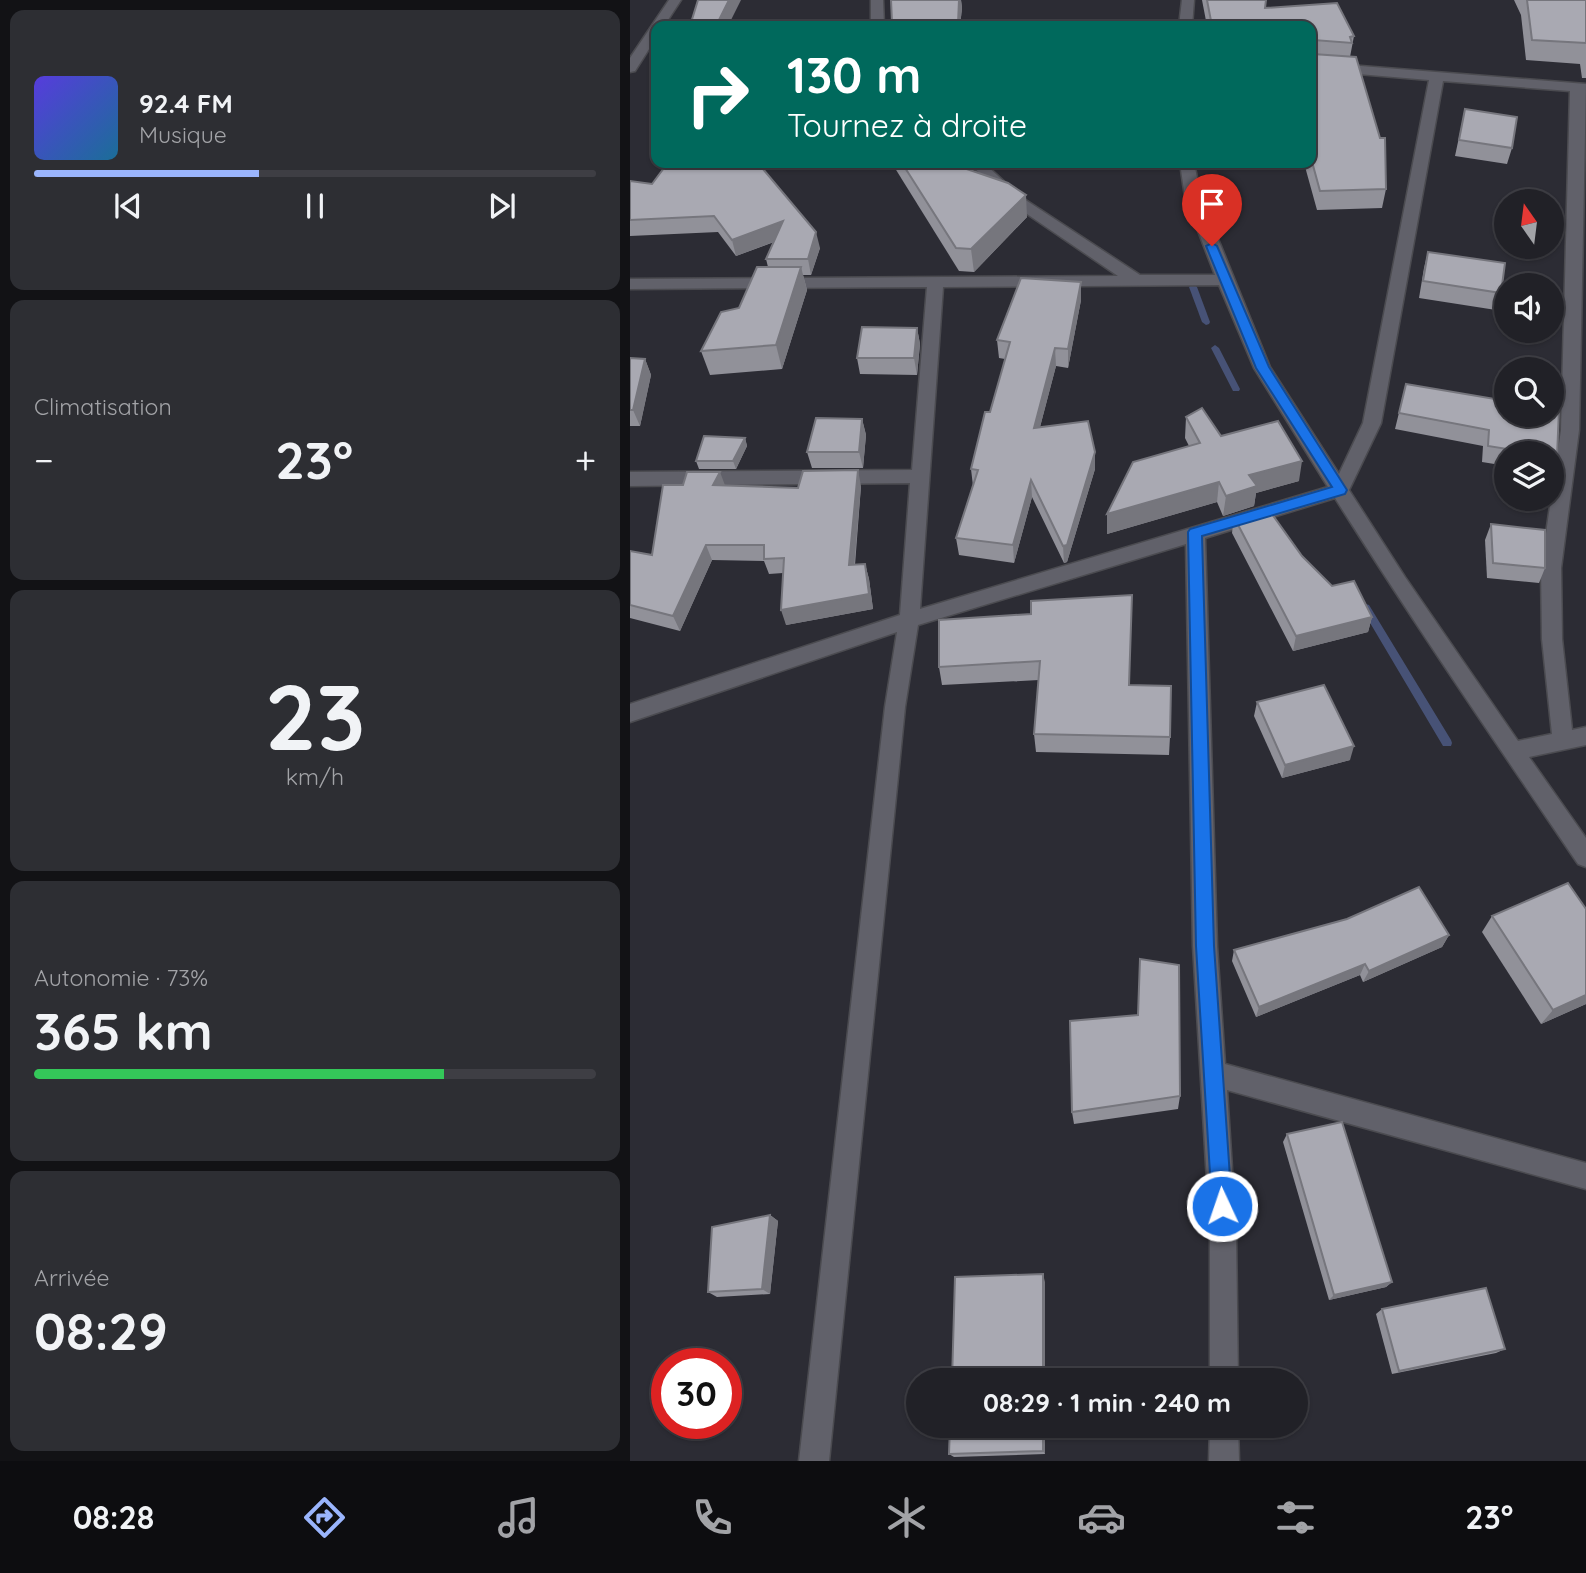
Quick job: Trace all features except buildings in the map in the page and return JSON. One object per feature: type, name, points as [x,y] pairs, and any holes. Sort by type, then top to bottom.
[{"type":"street","points":[[660,21],[675,0]]},
{"type":"street","points":[[877,0],[878,21]]},
{"type":"street","points":[[1186,21],[1188,0]]},
{"type":"street","points":[[630,68],[651,33]]},
{"type":"street","points":[[630,39],[647,39]]},
{"type":"street","points":[[1316,66],[1581,88],[1570,430],[1551,568],[1552,639],[1563,742]]},
{"type":"street","points":[[630,713],[909,620],[1340,490],[1372,423],[1437,76]]},
{"type":"street","points":[[981,168],[1016,200],[1137,281]]},
{"type":"street","points":[[1188,168],[1194,197],[1262,368],[1398,582],[1586,857]]},
{"type":"street","points":[[630,284],[1225,280]]},
{"type":"street","points":[[814,1461],[895,707],[909,620],[935,282]]},
{"type":"street","points":[[1570,430],[1586,445]]},
{"type":"street","points":[[630,480],[920,476]]},
{"type":"street","points":[[1195,532],[1205,946],[1223,1232],[1224,1368]]},
{"type":"street","points":[[1513,751],[1586,736]]},
{"type":"street","points":[[1215,1074],[1586,1176]]},
{"type":"street","points":[[1224,1438],[1224,1461]]},
{"type":"waterway","points":[[1193,287],[1206,322]]},
{"type":"waterway","points":[[1215,348],[1236,389]]},
{"type":"waterway","points":[[1366,608],[1447,743]]},
{"type":"route","points":[[1212,246],[1262,368],[1340,490],[1195,532],[1205,946],[1222,1206]]}]
